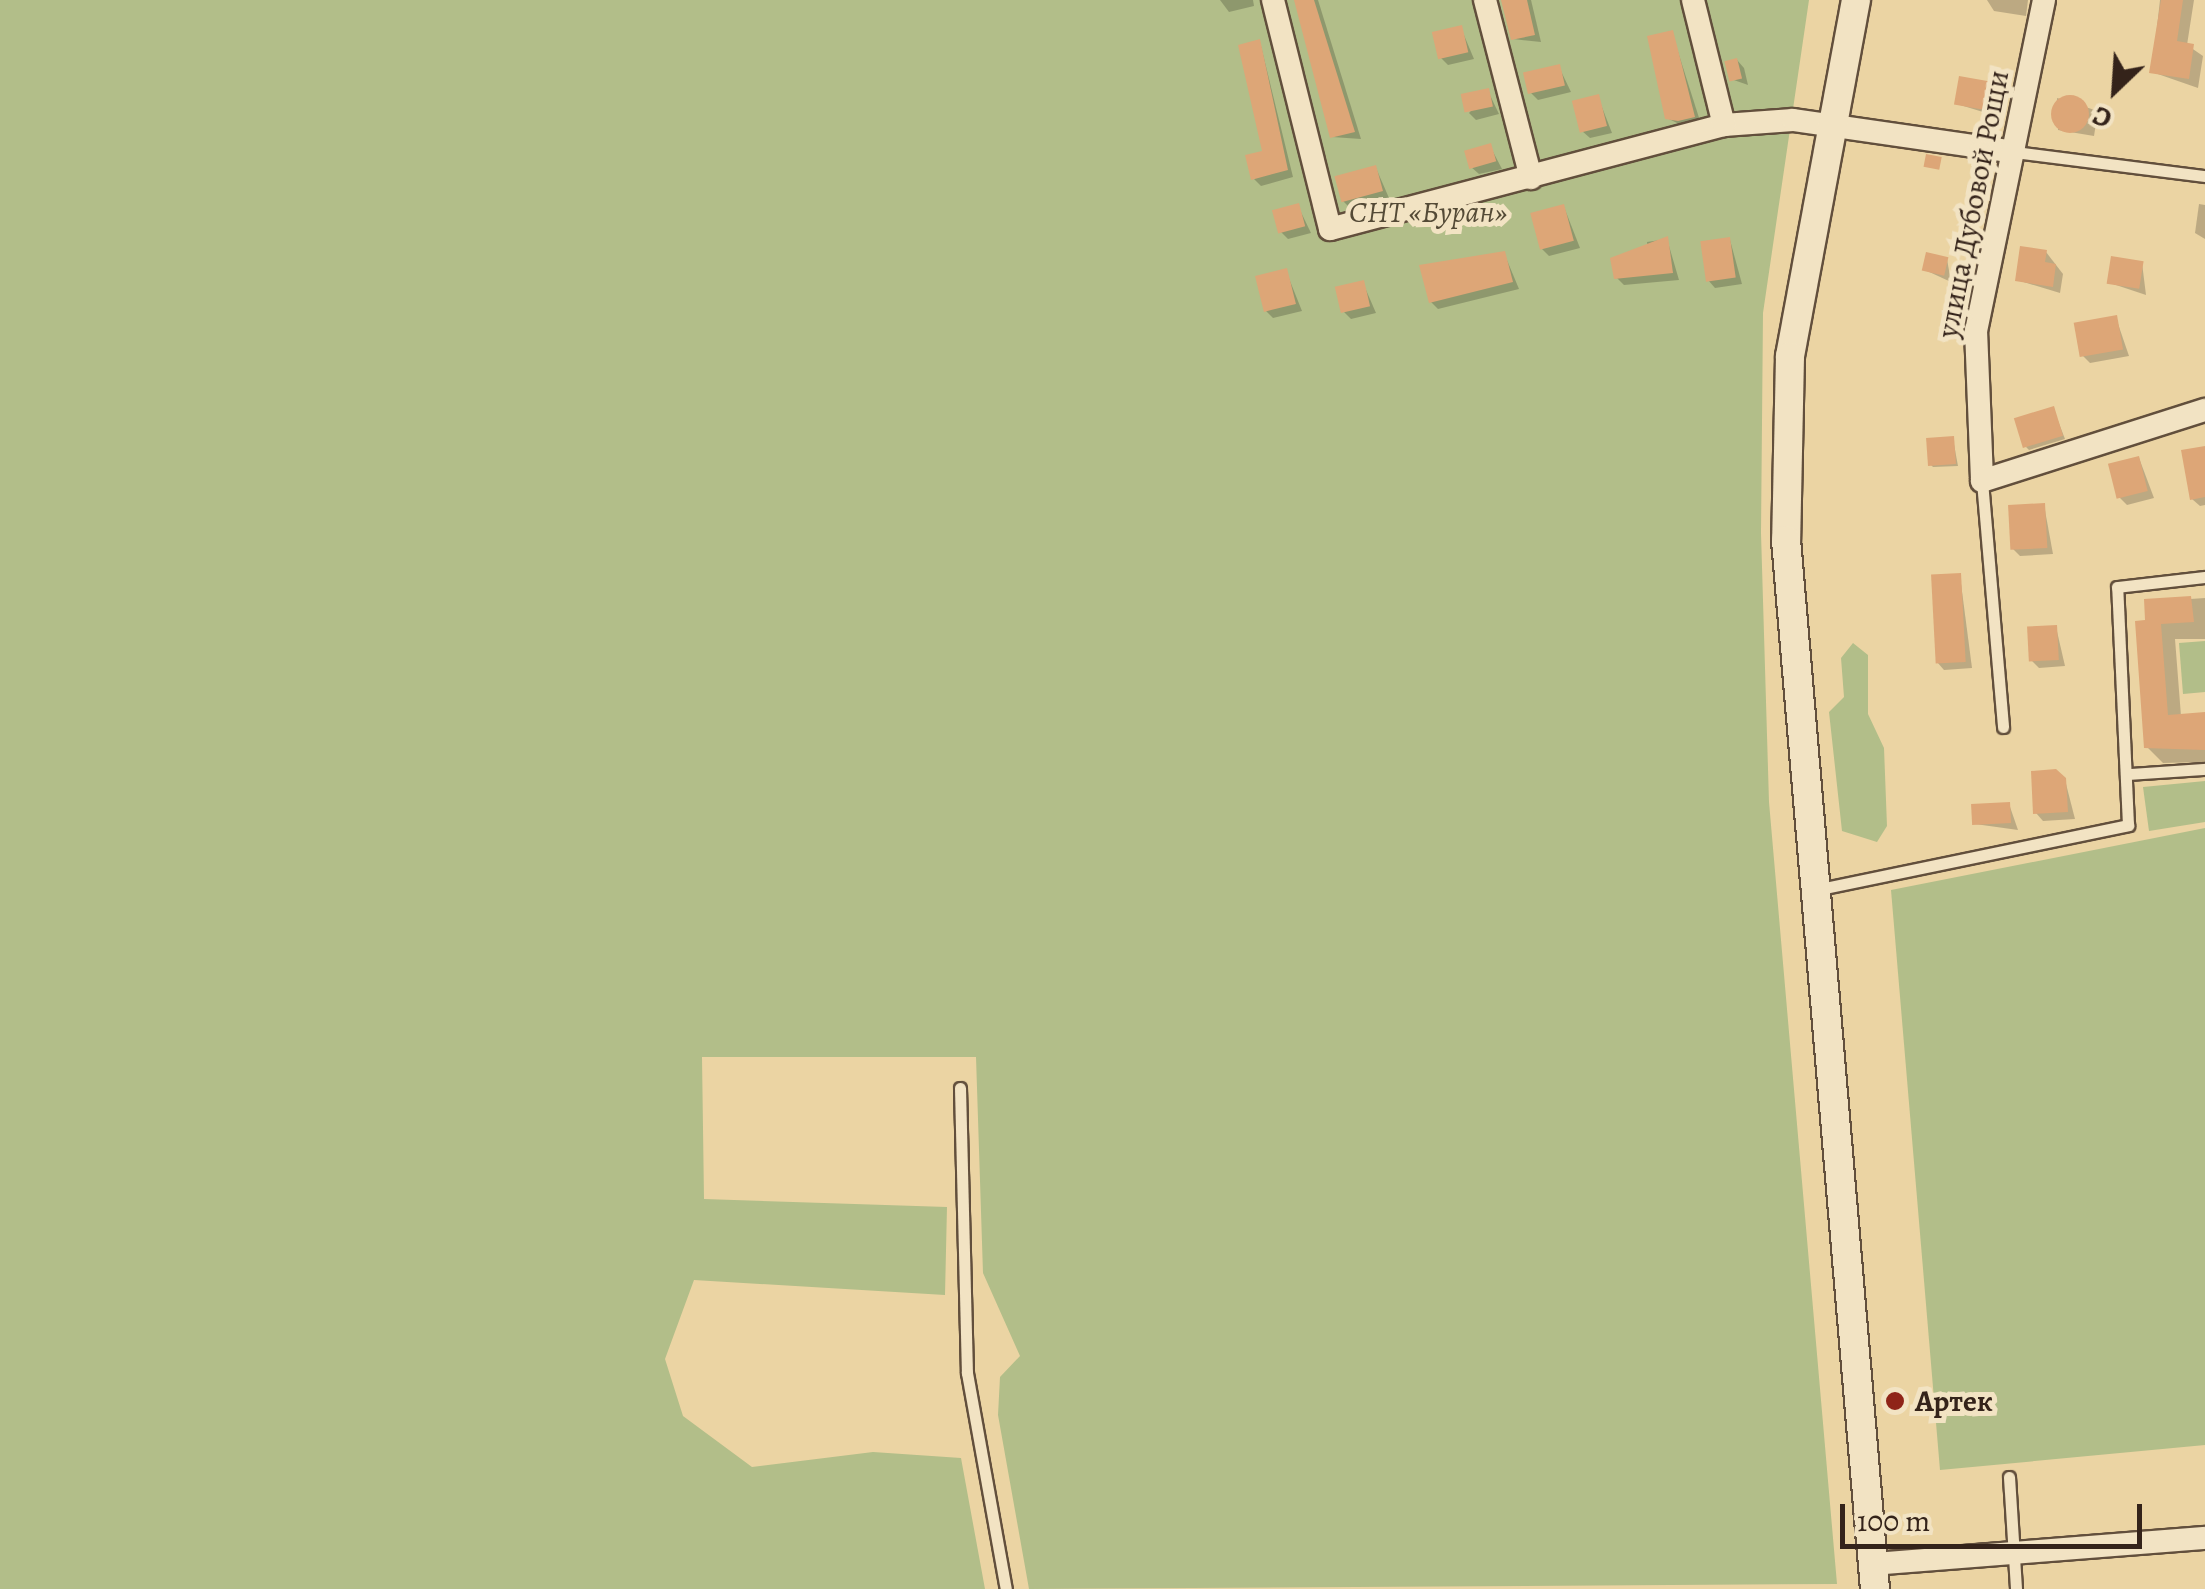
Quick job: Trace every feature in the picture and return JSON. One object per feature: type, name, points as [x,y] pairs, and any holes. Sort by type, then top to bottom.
[{"type":"street","points":[[1273,0],[1330,229],[1724,126],[1793,120],[2014,152]]},
{"type":"street","points":[[1485,0],[1532,178]]},
{"type":"street","points":[[1693,0],[1724,126]]},
{"type":"street","points":[[1856,0],[1790,356],[1785,457],[1814,890],[1874,1576],[2014,1552],[2203,1536]]},
{"type":"street","name":"улица Дубовой Рощи","points":[[1982,481],[1976,330],[2044,0]]},
{"type":"street","points":[[1982,481],[2205,410]]},
{"type":"lane","points":[[2014,152],[2205,176]]},
{"type":"lane","points":[[1982,481],[2003,727]]},
{"type":"lane","points":[[1814,890],[2122,828],[2130,821],[2129,774],[2116,587],[2205,576]]},
{"type":"lane","points":[[2129,774],[2205,769]]},
{"type":"lane","points":[[960,1088],[967,1373],[1006,1589]]},
{"type":"lane","points":[[2009,1477],[2016,1589]]},
{"type":"green space","name":"СНТ «Буран»","points":[[0,0],[1809,0],[1763,313],[1761,533],[1769,802],[1837,1584],[1029,1589],[998,1415],[1000,1377],[1020,1356],[983,1273],[976,1057],[702,1057],[704,1199],[947,1207],[945,1295],[694,1280],[665,1359],[683,1416],[752,1467],[873,1452],[961,1458],[985,1589],[0,1589]]},
{"type":"green space","points":[[2205,641],[2205,692],[2183,694],[2179,643]]},
{"type":"green space","points":[[1853,643],[1868,655],[1868,714],[1884,748],[1887,826],[1877,842],[1842,831],[1829,712],[1844,697],[1841,658]]},
{"type":"green space","points":[[2205,781],[2205,822],[2149,831],[2143,787]]},
{"type":"green space","points":[[2205,828],[2205,1445],[1940,1470],[1891,890]]},
{"type":"building","points":[[1294,0],[1314,0],[1355,132],[1330,138]]},
{"type":"building","points":[[1501,0],[1527,0],[1535,35],[1511,40]]},
{"type":"building","points":[[2161,0],[2183,0],[2177,41],[2194,44],[2189,79],[2149,73]]},
{"type":"building","points":[[1462,25],[1468,52],[1438,59],[1432,32]]},
{"type":"building","points":[[1673,30],[1695,117],[1678,121],[1665,119],[1647,36]]},
{"type":"building","points":[[1260,39],[1288,170],[1251,180],[1245,155],[1262,151],[1238,45]]},
{"type":"building","points":[[1737,58],[1742,78],[1729,82],[1724,61]]},
{"type":"building","points":[[1560,64],[1565,85],[1528,94],[1523,73]]},
{"type":"building","points":[[1959,76],[1994,82],[1989,111],[1954,105]]},
{"type":"building","points":[[1489,88],[1493,107],[1465,113],[1461,94]]},
{"type":"building","points":[[1599,94],[1607,126],[1580,133],[1572,101]]},
{"type":"building","points":[[2070,95],[2084,100],[2089,114],[2084,128],[2070,133],[2056,128],[2051,114],[2056,100]]},
{"type":"building","points":[[1491,143],[1496,161],[1469,169],[1464,151]]},
{"type":"building","points":[[1926,154],[1942,157],[1939,170],[1924,167]]},
{"type":"building","points":[[1376,165],[1383,191],[1341,202],[1334,176]]},
{"type":"building","points":[[1299,203],[1305,226],[1278,233],[1272,210]]},
{"type":"building","points":[[1564,204],[1574,241],[1540,250],[1530,213]]},
{"type":"building","points":[[1668,236],[1673,273],[1614,279],[1610,258]]},
{"type":"building","points":[[1730,237],[1736,278],[1706,282],[1700,241]]},
{"type":"building","points":[[2020,246],[2047,250],[2045,262],[2056,264],[2053,287],[2015,281]]},
{"type":"building","points":[[1505,251],[1513,282],[1429,303],[1419,265]]},
{"type":"building","points":[[1926,252],[1948,257],[1944,276],[1922,271]]},
{"type":"building","points":[[2111,256],[2144,261],[2139,289],[2107,284]]},
{"type":"building","points":[[1287,268],[1296,304],[1264,312],[1255,276]]},
{"type":"building","points":[[1364,280],[1370,306],[1341,313],[1335,287]]},
{"type":"building","points":[[2117,315],[2123,349],[2080,357],[2074,323]]},
{"type":"building","points":[[2054,406],[2063,436],[2023,448],[2014,418]]},
{"type":"building","points":[[1954,436],[1956,464],[1928,466],[1926,438]]},
{"type":"building","points":[[2205,446],[2205,497],[2190,500],[2181,450]]},
{"type":"building","points":[[2139,456],[2148,491],[2117,499],[2108,464]]},
{"type":"building","points":[[2045,503],[2047,548],[2010,550],[2008,505]]},
{"type":"building","points":[[1961,573],[1966,662],[1936,663],[1931,575]]},
{"type":"building","points":[[2191,596],[2194,622],[2161,624],[2168,715],[2205,712],[2205,750],[2144,748],[2135,621],[2145,620],[2144,599]]},
{"type":"building","points":[[2057,625],[2059,660],[2029,662],[2027,627]]},
{"type":"building","points":[[2056,769],[2066,778],[2068,812],[2033,814],[2031,771]]},
{"type":"building","points":[[2010,802],[2011,823],[1972,825],[1971,804]]},
{"type":"place","name":"Артек","points":[[1895,1401]]}]
